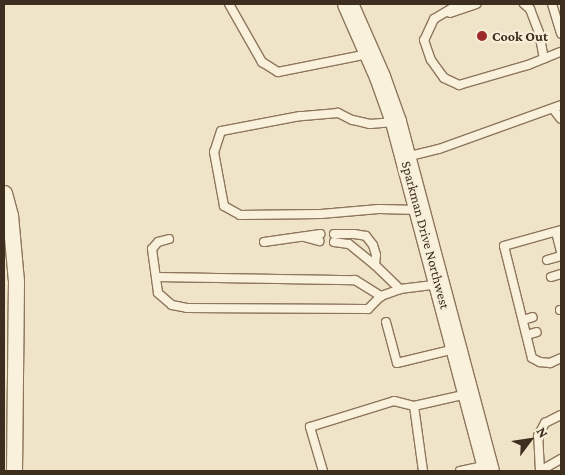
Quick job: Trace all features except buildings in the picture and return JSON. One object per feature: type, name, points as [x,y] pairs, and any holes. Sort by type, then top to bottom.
[{"type":"main road","name":"Sparkman Drive Northwest","points":[[348,4],[370,54],[396,122],[489,468]]},
{"type":"street","points":[[4,193],[16,281],[14,471]]},
{"type":"lane","points":[[229,4],[262,62],[278,72],[370,54]]},
{"type":"lane","points":[[458,4],[434,19],[424,40],[431,60],[444,78],[459,85],[561,52]]},
{"type":"lane","points":[[434,19],[476,4]]},
{"type":"lane","points":[[524,4],[530,9],[539,33],[544,59]]},
{"type":"lane","points":[[552,4],[561,34]]},
{"type":"lane","points":[[406,157],[439,149],[558,108],[561,118]]},
{"type":"lane","points":[[396,122],[370,124],[352,120],[338,113],[300,116],[221,131],[214,152],[224,206],[240,215],[321,214],[379,209],[420,210]]},
{"type":"lane","points":[[547,260],[561,254],[558,231],[504,246],[532,358],[540,362],[550,363],[561,358]]},
{"type":"lane","points":[[374,265],[376,255],[373,245],[366,236],[354,234],[334,238],[349,244],[400,290]]},
{"type":"lane","points":[[264,242],[301,236],[319,238]]},
{"type":"lane","points":[[169,239],[158,242],[152,249],[158,293],[172,305],[187,308],[368,309],[381,296],[400,290],[439,284]]},
{"type":"lane","points":[[510,269],[520,267]]},
{"type":"lane","points":[[551,277],[561,274]]},
{"type":"lane","points":[[156,276],[355,280],[381,296]]},
{"type":"lane","points":[[514,287],[524,284]]},
{"type":"lane","points":[[523,320],[533,317]]},
{"type":"lane","points":[[386,322],[397,363],[457,349]]},
{"type":"lane","points":[[527,335],[537,332]]},
{"type":"lane","points":[[323,471],[310,427],[394,401],[414,406],[469,394]]},
{"type":"lane","points":[[414,406],[424,471]]},
{"type":"lane","points":[[561,415],[545,423],[538,436],[540,471],[561,460]]},
{"type":"lane","points":[[460,471],[489,468]]},
{"type":"place","name":"Cook Out","points":[[482,36]]}]
